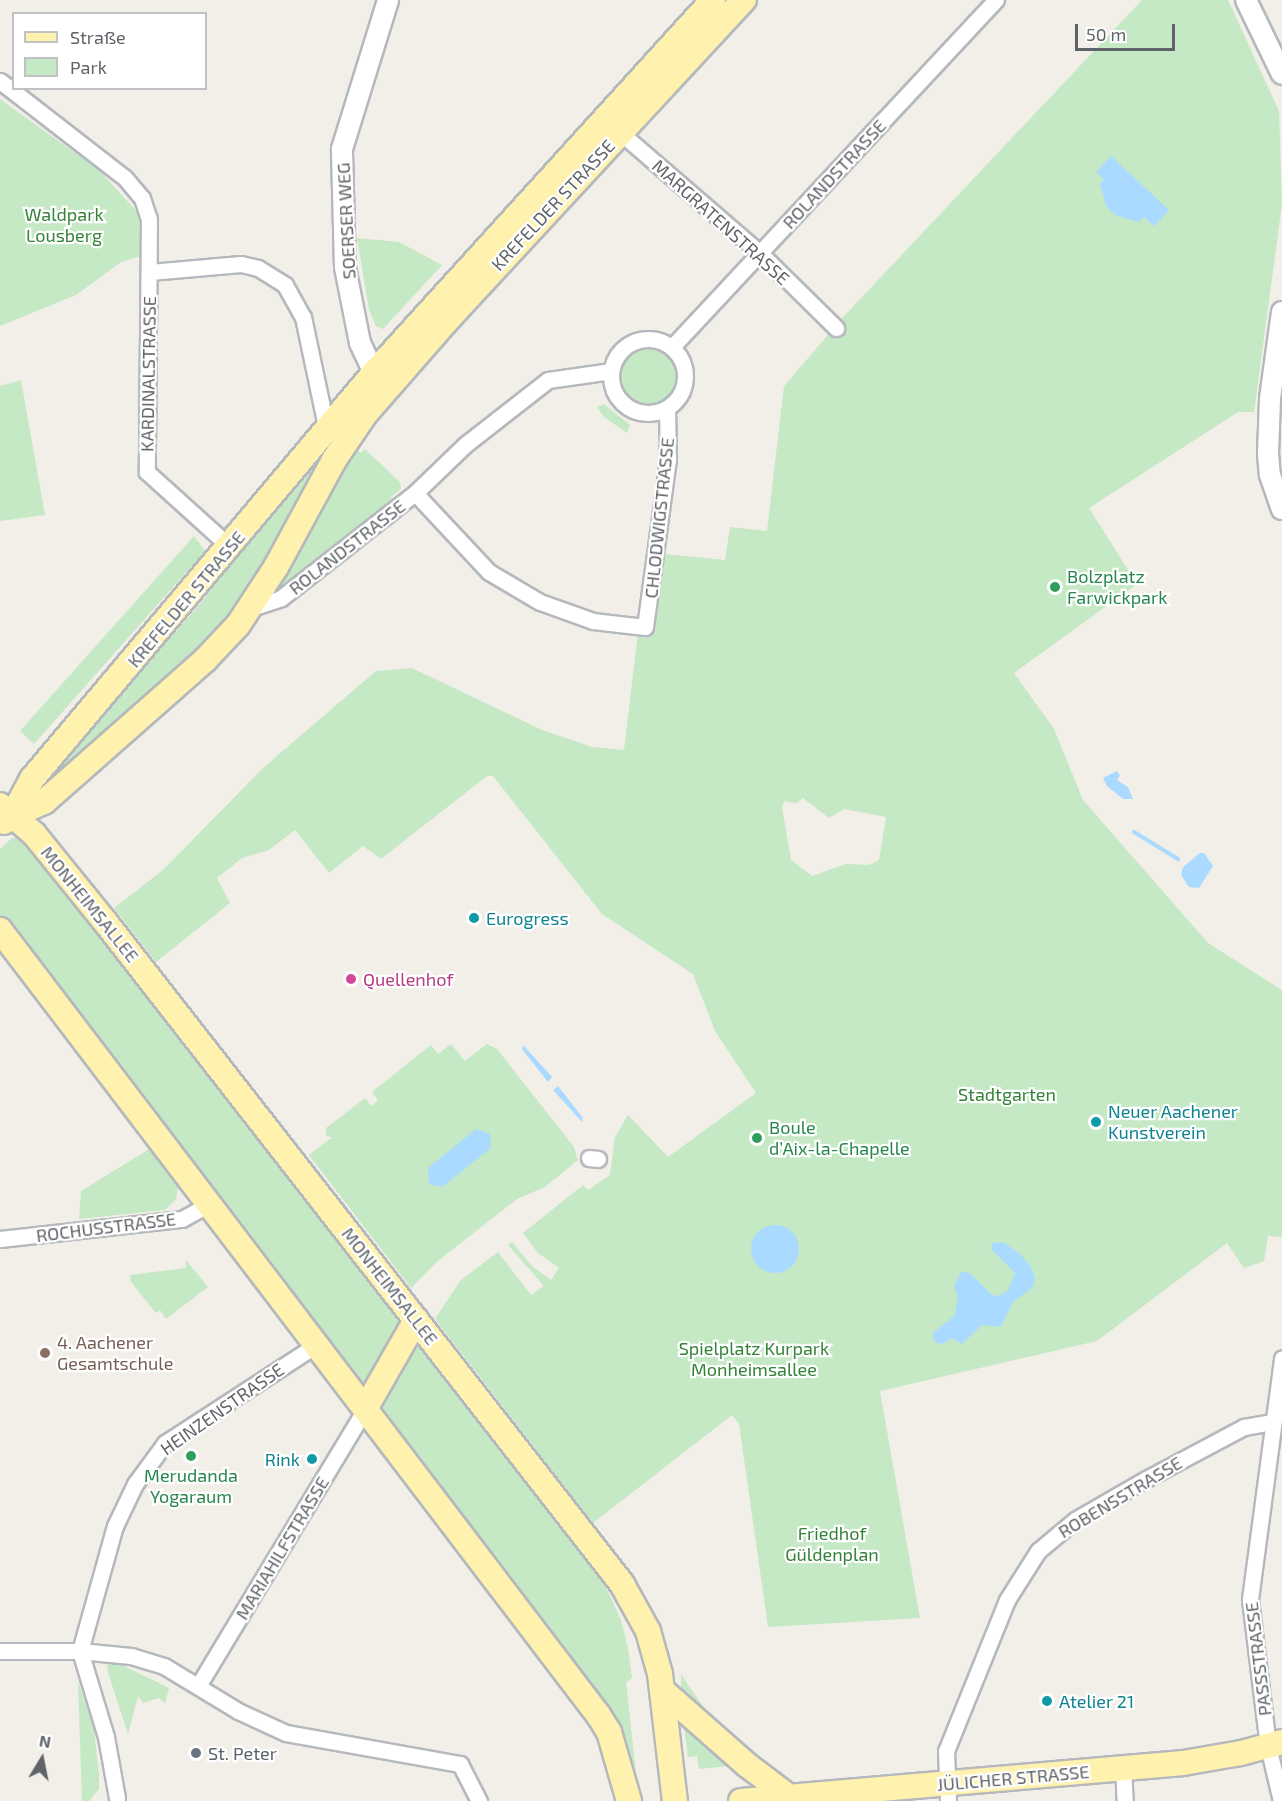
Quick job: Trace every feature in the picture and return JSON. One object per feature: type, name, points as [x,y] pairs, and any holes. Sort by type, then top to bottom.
[{"type":"main road","name":"KREFELDER STRASSE","points":[[251,608],[334,460],[366,413],[612,126],[713,0]]},
{"type":"main road","name":"KREFELDER STRASSE","points":[[4,815],[374,373],[612,126],[744,0]]},
{"type":"main road","points":[[4,815],[44,802],[205,660],[251,608]]},
{"type":"main road","name":"MONHEIMSALLEE","points":[[4,815],[34,834],[99,914],[622,1584],[650,1636],[663,1691],[675,1801]]},
{"type":"main road","points":[[0,930],[599,1716],[609,1732],[629,1801]]},
{"type":"main road","points":[[365,1409],[416,1320]]},
{"type":"main road","points":[[663,1691],[747,1766],[788,1796]]},
{"type":"main road","name":"JÜLICHER STRASSE","points":[[744,1801],[788,1796],[947,1792],[1216,1758],[1275,1744]]},
{"type":"street","name":"SOERSER WEG","points":[[374,373],[360,343],[345,267],[342,149],[388,0]]},
{"type":"street","name":"ROLANDSTRASSE","points":[[672,347],[996,0]]},
{"type":"street","points":[[1246,0],[1282,74]]},
{"type":"street","name":"KARDINALSTRASSE","points":[[0,81],[125,178],[142,198],[149,219],[150,272],[147,472],[230,547]]},
{"type":"street","name":"MARGRATENSTRASSE","points":[[612,126],[760,253],[836,328]]},
{"type":"street","points":[[150,272],[241,264],[258,268],[285,285],[303,316],[327,431]]},
{"type":"street","points":[[1282,312],[1270,399],[1268,454],[1270,475],[1282,509]]},
{"type":"street","points":[[652,339],[672,347],[684,364],[685,385],[667,409],[644,414],[622,404],[615,394],[611,371],[621,350],[630,344],[652,339]]},
{"type":"street","name":"ROLANDSTRASSE","points":[[251,608],[281,598],[415,494],[466,444],[548,380],[611,371]]},
{"type":"street","name":"KREFELDER STRASSE","points":[[366,413],[374,373]]},
{"type":"street","name":"CHLODWIGSTRASSE","points":[[415,494],[489,572],[540,603],[593,621],[645,627],[668,460],[667,409]]},
{"type":"street","name":"ROCHUSSTRASSE","points":[[0,1239],[182,1219],[209,1204]]},
{"type":"street","name":"HEINZENSTRASSE","points":[[80,1651],[115,1526],[150,1461],[165,1443],[316,1345]]},
{"type":"street","name":"PASSSTRASSE","points":[[1281,1801],[1275,1744],[1250,1599],[1273,1422],[1279,1396],[1282,1358]]},
{"type":"street","name":"MARIAHILFSTRASSE","points":[[198,1686],[365,1409]]},
{"type":"street","name":"ROBENSSTRASSE","points":[[947,1792],[946,1751],[1007,1600],[1038,1551],[1075,1520],[1146,1479],[1245,1427],[1273,1422]]},
{"type":"street","points":[[0,1651],[80,1651],[131,1656],[164,1666],[238,1711],[286,1732],[460,1764],[479,1801]]},
{"type":"street","points":[[80,1651],[105,1737],[118,1800]]},
{"type":"street","points":[[1123,1768],[1125,1801]]},
{"type":"green space","name":"Stadtgarten","points":[[1142,0],[1228,0],[1279,111],[1282,204],[1254,412],[1238,412],[1089,508],[1137,584],[1014,673],[1054,729],[1083,800],[1208,943],[1282,990],[1282,1237],[1268,1236],[1264,1261],[1244,1268],[1227,1243],[1097,1341],[880,1391],[920,1618],[768,1627],[739,1424],[732,1415],[593,1523],[435,1319],[460,1281],[498,1252],[531,1295],[544,1286],[508,1245],[512,1242],[533,1267],[551,1280],[559,1268],[538,1253],[523,1233],[583,1185],[588,1190],[610,1175],[615,1137],[628,1115],[668,1157],[756,1093],[715,1031],[693,974],[602,914],[493,776],[487,776],[381,859],[363,846],[329,873],[295,830],[269,850],[242,858],[217,878],[230,903],[156,962],[114,908],[163,870],[263,768],[376,671],[412,668],[542,730],[592,747],[624,750],[638,633],[651,635],[655,631],[664,554],[725,560],[730,527],[767,531],[784,386],[846,314]],"holes":[[[803,798],[829,818],[844,809],[886,817],[879,860],[869,865],[846,864],[812,876],[791,860],[782,807],[784,801],[797,803]]]},
{"type":"green space","name":"Waldpark Lousberg","points":[[0,99],[99,170],[139,214],[144,255],[121,262],[76,295],[0,326]]},
{"type":"green space","points":[[357,238],[399,242],[442,265],[383,329],[376,326],[369,310]]},
{"type":"green space","points":[[648,344],[666,350],[674,358],[680,376],[674,394],[666,402],[648,408],[630,402],[622,394],[616,376],[622,358],[630,350]]},
{"type":"green space","points":[[21,380],[45,515],[0,521],[0,386]]},
{"type":"green space","points":[[363,397],[263,571],[215,637],[79,760],[34,794],[200,604]]},
{"type":"green space","points":[[604,404],[630,425],[627,433],[604,417],[597,407]]},
{"type":"green space","points":[[354,447],[361,453],[365,449],[400,482],[401,489],[391,497],[393,502],[277,592]]},
{"type":"green space","points":[[194,536],[205,551],[34,744],[20,731]]},
{"type":"green space","points":[[12,838],[24,838],[606,1587],[621,1620],[628,1648],[632,1678],[626,1682],[636,1773],[621,1726],[600,1694],[0,921],[0,849]]},
{"type":"green space","points":[[451,1044],[465,1061],[487,1044],[497,1049],[574,1147],[578,1160],[545,1187],[517,1199],[439,1260],[411,1288],[309,1155],[332,1137],[326,1136],[326,1128],[365,1098],[371,1106],[378,1101],[372,1092],[431,1045],[438,1054]]},
{"type":"green space","points":[[151,1148],[178,1187],[176,1199],[165,1210],[79,1219],[81,1191]]},
{"type":"green space","points":[[186,1260],[208,1287],[166,1319],[160,1310],[156,1313],[131,1282],[130,1275],[186,1268]]},
{"type":"green space","points":[[112,1660],[169,1688],[165,1703],[159,1698],[143,1703],[138,1696],[128,1734],[108,1673],[107,1663]]},
{"type":"green space","points":[[681,1674],[718,1729],[681,1694]]},
{"type":"green space","points":[[78,1681],[94,1729],[99,1775],[99,1789],[89,1801],[82,1801]]},
{"type":"green space","points":[[682,1713],[740,1765],[699,1769],[697,1756],[688,1757]]},
{"type":"water","points":[[1111,156],[1169,210],[1154,226],[1144,217],[1139,222],[1117,216],[1106,206],[1100,184],[1104,179],[1096,172]]},
{"type":"water","points":[[1117,771],[1120,775],[1117,780],[1128,787],[1133,799],[1123,799],[1107,786],[1103,778]]},
{"type":"water","points":[[1200,853],[1204,853],[1213,866],[1199,888],[1189,887],[1181,875],[1183,867]]},
{"type":"water","points":[[523,1045],[552,1077],[548,1082],[522,1049]]},
{"type":"water","points":[[558,1086],[583,1118],[582,1122],[553,1090]]},
{"type":"water","points":[[476,1129],[490,1134],[491,1148],[442,1187],[429,1184],[428,1168]]},
{"type":"water","points":[[770,1225],[780,1225],[792,1232],[799,1244],[799,1254],[792,1266],[780,1273],[770,1273],[755,1262],[751,1254],[751,1244],[762,1229]]},
{"type":"water","points":[[1003,1242],[1020,1254],[1031,1267],[1035,1278],[1033,1287],[1013,1302],[1001,1327],[982,1325],[962,1344],[951,1338],[943,1344],[934,1342],[933,1333],[954,1316],[958,1298],[954,1286],[961,1272],[970,1273],[992,1295],[999,1296],[1008,1290],[1015,1273],[991,1249],[992,1243]]},
{"type":"waterway","points":[[1134,832],[1178,859]]},
{"type":"place","name":"Bolzplatz Farwickpark","points":[[1055,587]]},
{"type":"place","name":"Eurogress","points":[[474,918]]},
{"type":"place","name":"Quellenhof","points":[[351,979]]},
{"type":"place","name":"Neuer Aachener Kunstverein","points":[[1096,1122]]},
{"type":"place","name":"Boule d’Aix-la-Chapelle","points":[[757,1138]]},
{"type":"place","name":"4. Aachener Gesamtschule","points":[[45,1353]]},
{"type":"place","name":"Merudanda Yogaraum","points":[[191,1456]]},
{"type":"place","name":"Rink","points":[[312,1459]]},
{"type":"place","name":"Atelier 21","points":[[1047,1701]]},
{"type":"place","name":"St. Peter","points":[[196,1753]]},
{"type":"park label","name":"Spielplatz Kurpark Monheimsallee","points":[[754,1359]]},
{"type":"park label","name":"Friedhof Güldenplan","points":[[832,1544]]}]
